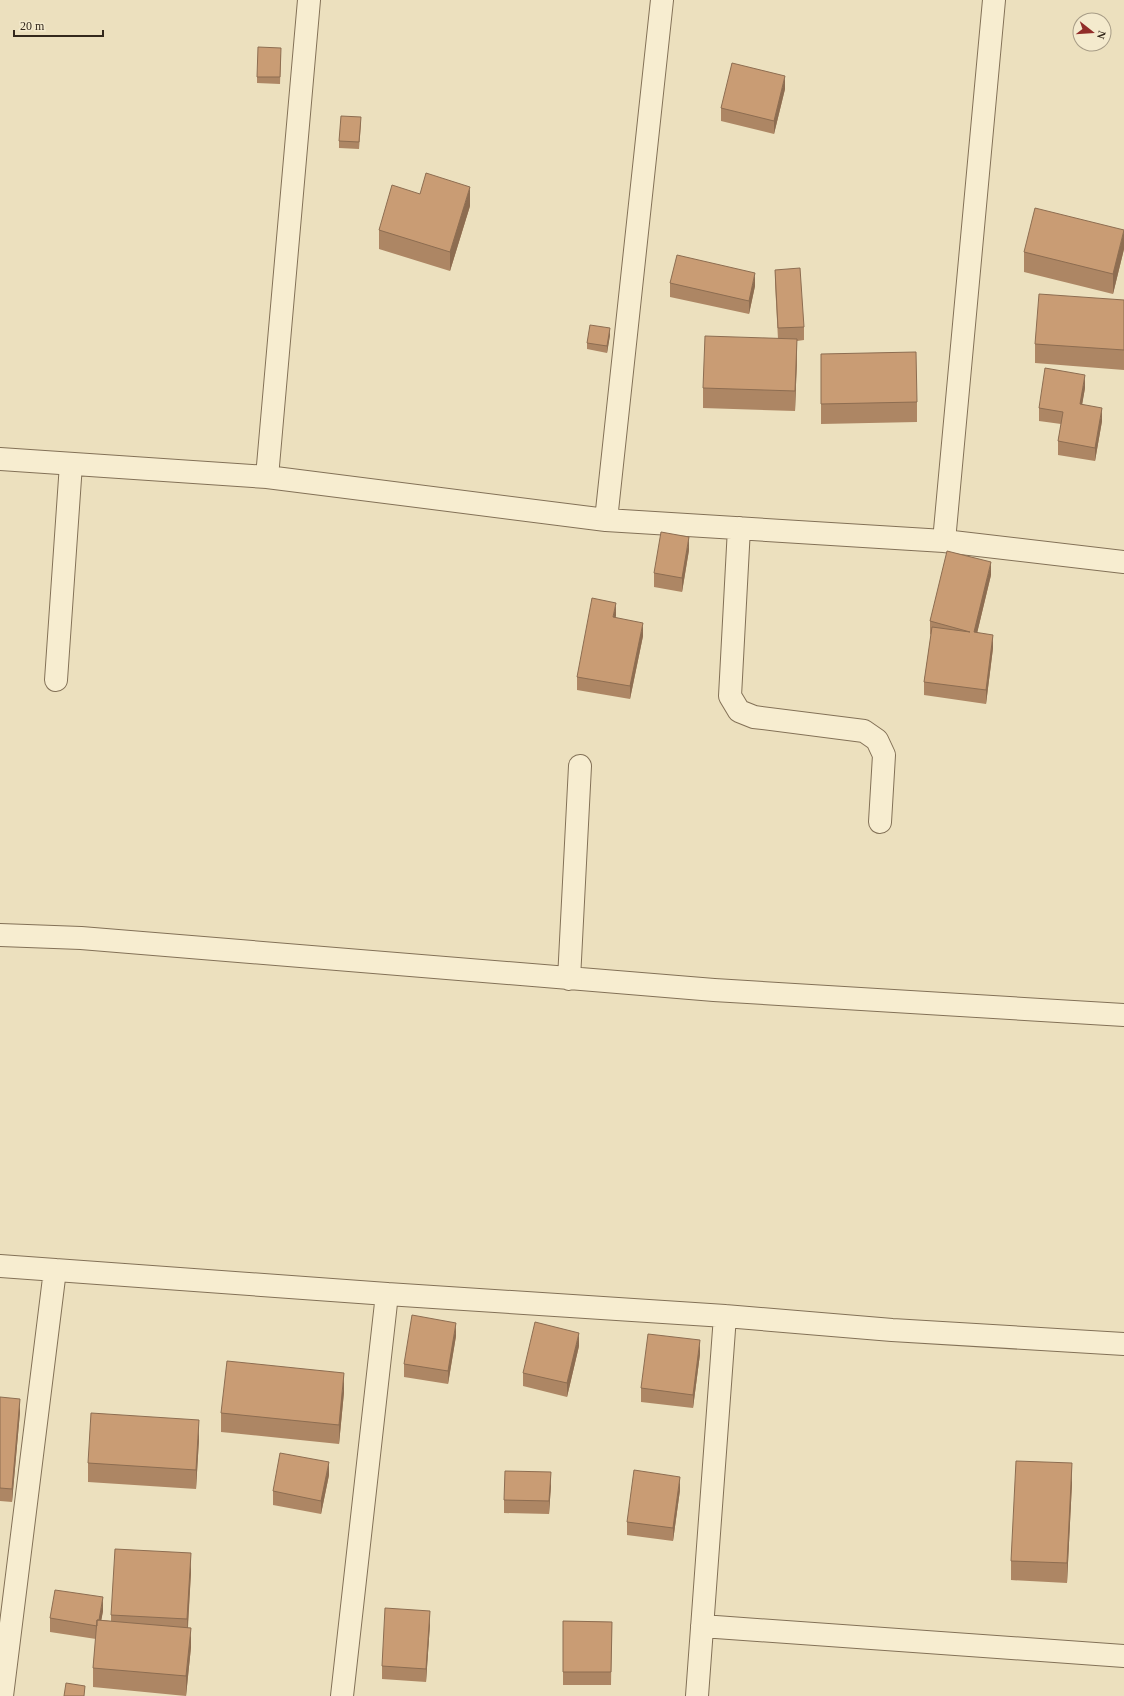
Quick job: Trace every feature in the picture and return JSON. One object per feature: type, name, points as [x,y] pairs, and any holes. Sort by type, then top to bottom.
[{"type":"street","points":[[267,477],[309,0]]},
{"type":"street","points":[[606,520],[662,0]]},
{"type":"street","points":[[944,541],[994,0]]},
{"type":"street","points":[[0,459],[267,477],[606,520],[944,541],[1124,562]]},
{"type":"street","points":[[56,680],[71,464]]},
{"type":"street","points":[[739,528],[730,696],[739,711],[754,717],[864,730],[877,740],[884,755],[880,822]]},
{"type":"street","points":[[568,979],[580,766]]},
{"type":"street","points":[[0,935],[81,938],[714,990],[921,1001],[1124,1015]]},
{"type":"street","points":[[0,1266],[387,1294],[725,1316],[892,1330],[1124,1344]]},
{"type":"street","points":[[2,1696],[8,1578],[56,1270]]},
{"type":"street","points":[[342,1696],[387,1294]]},
{"type":"street","points":[[697,1696],[725,1316]]},
{"type":"street","points":[[702,1626],[1124,1656]]},
{"type":"building","points":[[258,47],[281,48],[280,77],[257,77]]},
{"type":"building","points":[[732,63],[785,76],[774,121],[721,108]]},
{"type":"building","points":[[341,116],[361,117],[359,142],[339,141]]},
{"type":"building","points":[[426,173],[470,187],[450,252],[379,230],[392,185],[420,194]]},
{"type":"building","points":[[1035,208],[1124,230],[1113,274],[1024,252]]},
{"type":"building","points":[[677,255],[755,273],[749,301],[670,283]]},
{"type":"building","points":[[800,268],[804,327],[778,328],[775,270]]},
{"type":"building","points":[[1039,294],[1124,300],[1124,350],[1035,344]]},
{"type":"building","points":[[590,325],[610,328],[607,346],[587,343]]},
{"type":"building","points":[[705,336],[797,339],[795,391],[703,388]]},
{"type":"building","points":[[916,352],[917,402],[821,404],[821,354]]},
{"type":"building","points":[[1045,368],[1085,375],[1080,404],[1102,408],[1095,448],[1058,441],[1063,412],[1039,408]]},
{"type":"building","points":[[661,532],[689,537],[682,578],[654,573]]},
{"type":"building","points":[[947,551],[991,562],[974,632],[993,635],[986,690],[924,682],[932,627],[970,632],[930,621]]},
{"type":"building","points":[[592,598],[616,603],[613,617],[643,623],[630,686],[577,677]]},
{"type":"building","points":[[412,1315],[456,1323],[448,1371],[404,1364]]},
{"type":"building","points":[[535,1322],[579,1333],[567,1383],[523,1373]]},
{"type":"building","points":[[648,1334],[700,1340],[693,1395],[641,1388]]},
{"type":"building","points":[[227,1361],[344,1373],[339,1425],[221,1413]]},
{"type":"building","points":[[0,1397],[20,1399],[12,1489],[0,1488]]},
{"type":"building","points":[[91,1413],[199,1420],[196,1470],[88,1463]]},
{"type":"building","points":[[280,1453],[329,1462],[321,1501],[273,1491]]},
{"type":"building","points":[[1016,1461],[1072,1463],[1067,1563],[1011,1561]]},
{"type":"building","points":[[634,1470],[680,1477],[673,1528],[627,1522]]},
{"type":"building","points":[[505,1471],[551,1472],[549,1501],[504,1500]]},
{"type":"building","points":[[115,1549],[191,1553],[187,1619],[111,1615]]},
{"type":"building","points":[[55,1590],[103,1597],[99,1620],[97,1620],[97,1626],[50,1618]]},
{"type":"building","points":[[385,1608],[430,1611],[426,1669],[382,1666]]},
{"type":"building","points":[[97,1620],[191,1628],[186,1676],[93,1668]]},
{"type":"building","points":[[563,1621],[612,1622],[611,1672],[563,1672]]},
{"type":"building","points":[[66,1683],[85,1686],[84,1696],[64,1696]]}]
